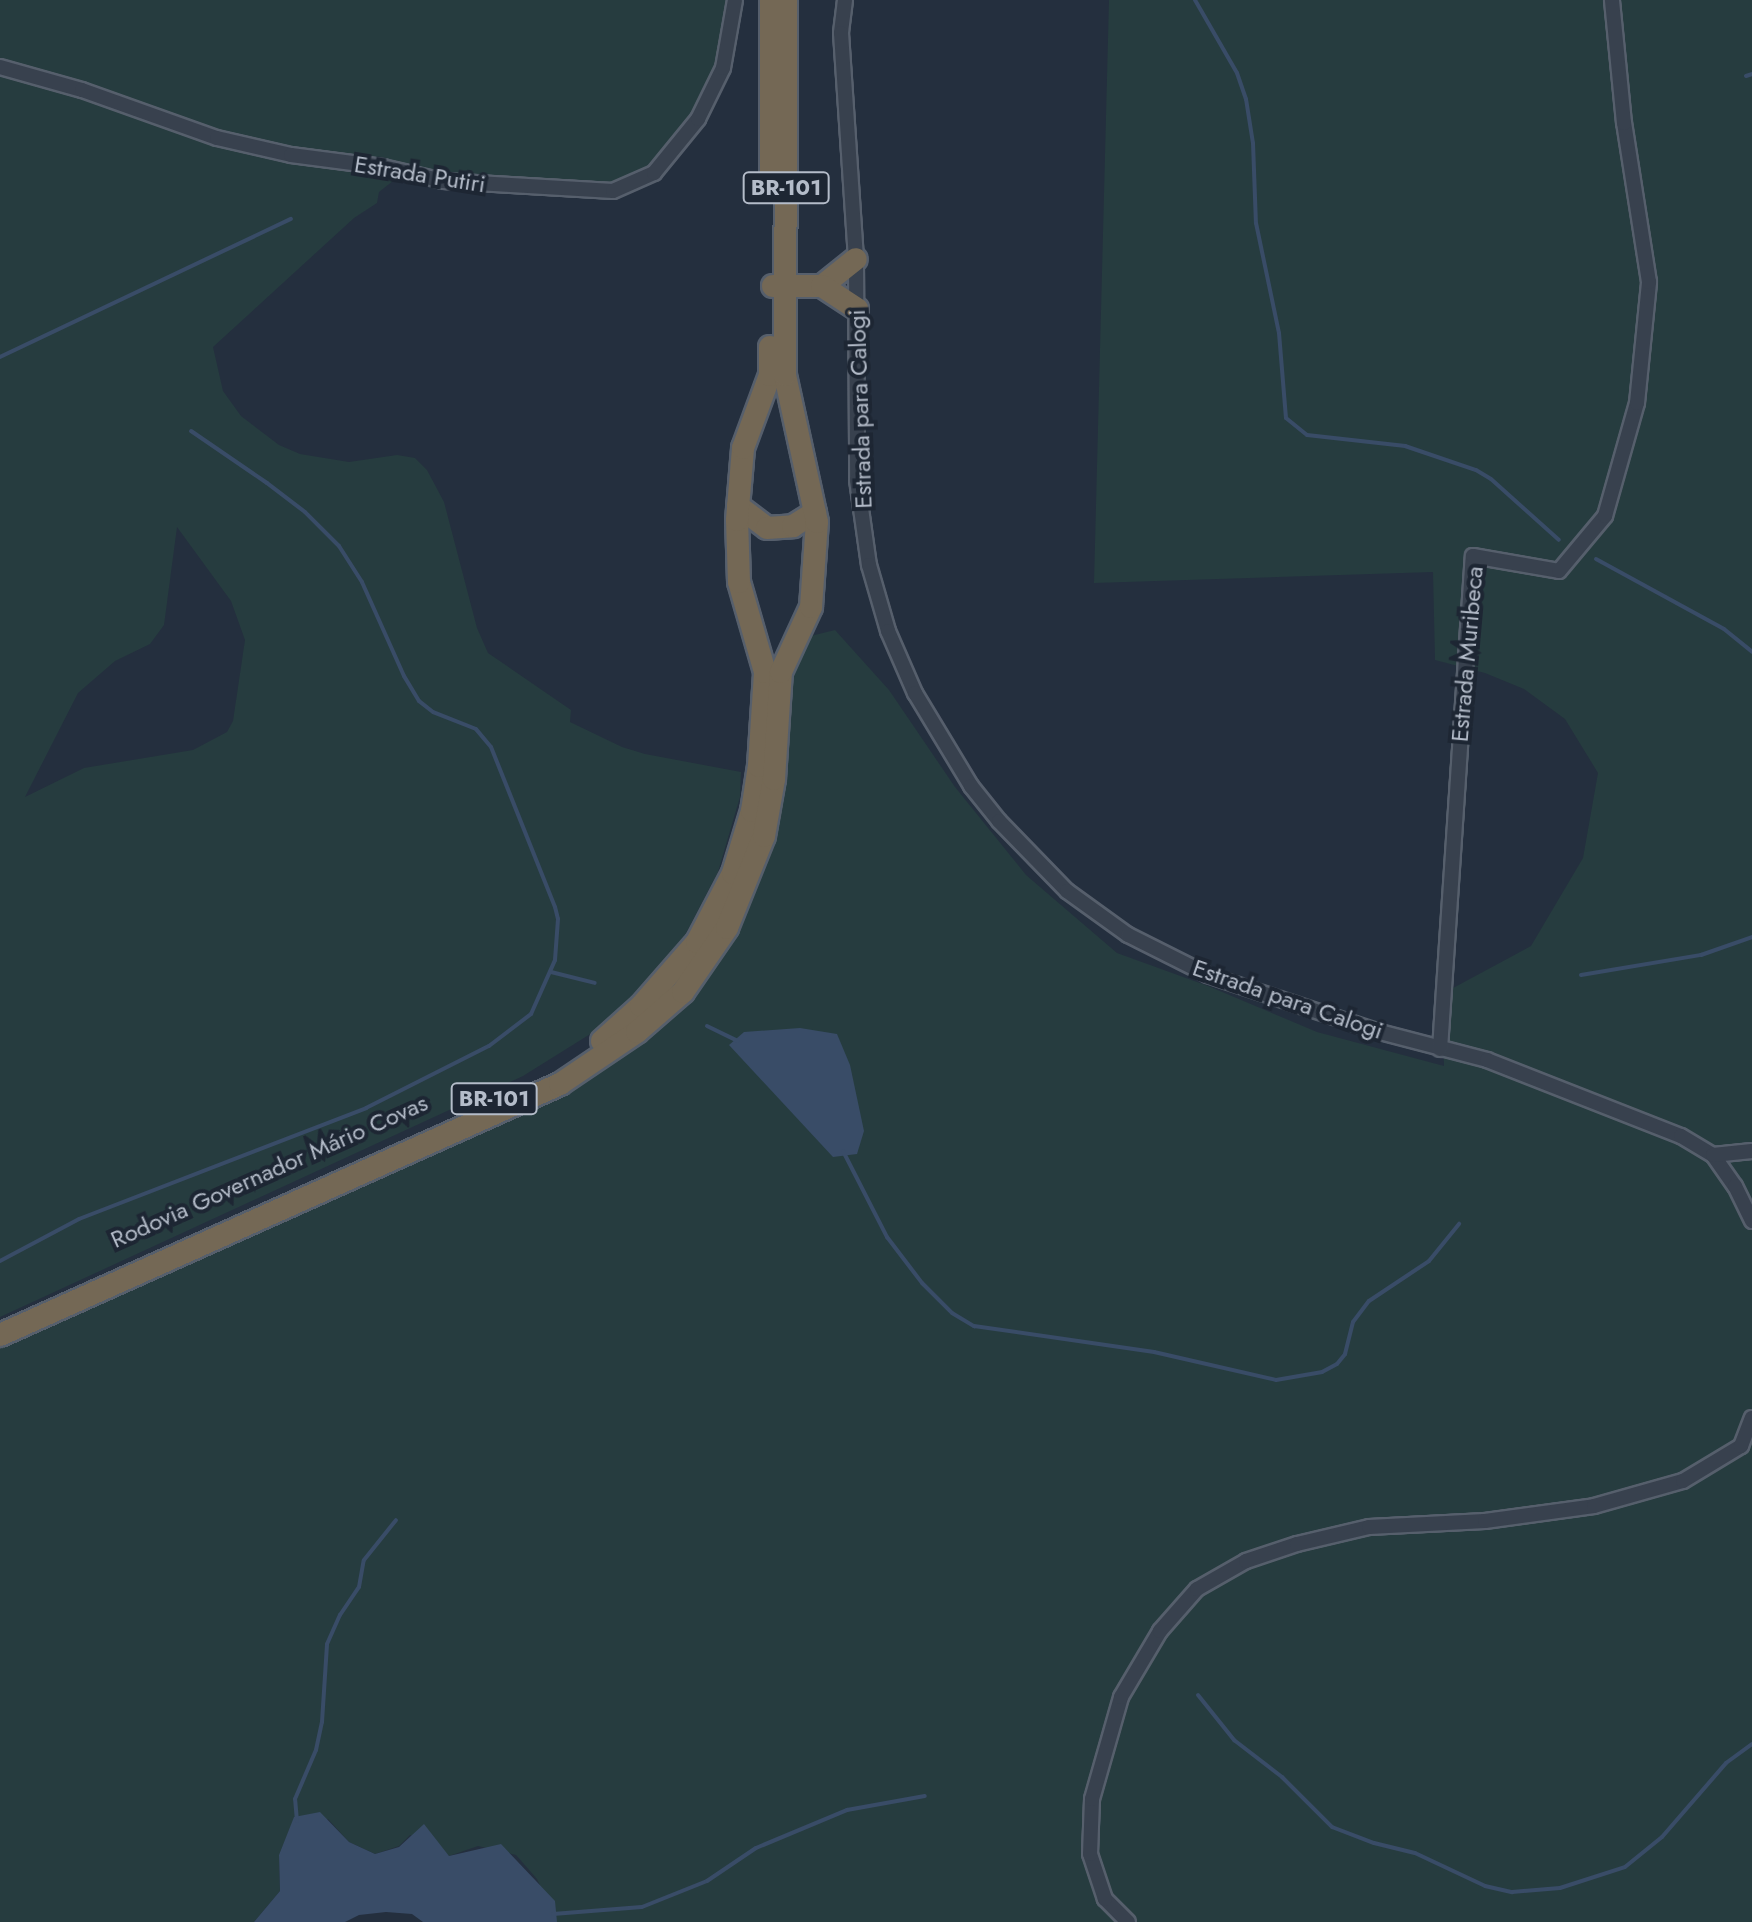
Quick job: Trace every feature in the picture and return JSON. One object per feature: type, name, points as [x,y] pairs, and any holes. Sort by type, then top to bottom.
[{"type":"highway","name":"Rodovia Governador Mário Covas","points":[[0,1323],[109,1270],[542,1076],[617,1030],[679,967],[703,931],[733,873],[752,811],[759,766],[765,672],[739,582],[738,506],[743,448],[770,375],[778,286],[771,0]]},
{"type":"highway","name":"BR-101","points":[[786,0],[778,286],[785,375],[815,512]]},
{"type":"highway","points":[[822,286],[856,259]]},
{"type":"highway","points":[[778,286],[822,286],[857,309]]},
{"type":"highway","points":[[738,506],[767,528],[793,526],[815,512]]},
{"type":"highway","name":"Rodovia Governador Mário Covas","points":[[0,1335],[560,1084],[621,1042],[683,992],[727,928],[764,836],[774,779],[781,672],[811,607],[815,512]]},
{"type":"street","name":"Estrada Putiri","points":[[0,67],[82,90],[217,138],[291,155],[383,167],[443,181],[613,191],[654,173],[684,141],[723,68],[735,0]]},
{"type":"street","name":"Estrada para Calogi","points":[[845,0],[841,33],[856,259],[857,480],[869,565],[888,631],[915,693],[942,740],[990,810],[1067,891],[1128,935],[1208,975],[1440,1049],[1487,1060],[1681,1136],[1713,1155],[1735,1186],[1752,1221]]},
{"type":"street","name":"Estrada Muribeca","points":[[1440,1049],[1473,556],[1559,571],[1605,516],[1637,403],[1649,282],[1624,123],[1612,0]]},
{"type":"street","points":[[1713,1155],[1752,1151]]},
{"type":"street","points":[[1128,1922],[1105,1899],[1090,1854],[1092,1799],[1121,1697],[1160,1631],[1197,1589],[1246,1561],[1297,1544],[1369,1527],[1485,1521],[1594,1506],[1683,1481],[1741,1446],[1752,1418]]},
{"type":"green space","points":[[0,0],[738,0],[696,131],[658,180],[617,198],[470,188],[398,177],[379,192],[377,203],[354,218],[213,347],[223,391],[241,416],[279,445],[300,454],[349,462],[397,455],[415,458],[427,470],[444,502],[477,628],[488,653],[571,710],[570,722],[622,747],[645,754],[741,772],[740,797],[718,872],[682,941],[624,1013],[523,1076],[0,1317]],"holes":[[[177,527],[231,601],[245,640],[233,721],[227,732],[193,750],[84,768],[25,797],[78,693],[115,661],[150,644],[164,625]]]},
{"type":"green space","points":[[1109,0],[1752,0],[1752,1922],[557,1922],[537,1879],[516,1855],[478,1846],[449,1856],[442,1849],[410,1835],[399,1846],[375,1854],[349,1842],[328,1819],[279,1855],[280,1891],[254,1922],[0,1922],[0,1346],[345,1189],[653,1026],[737,906],[782,643],[835,630],[889,690],[955,787],[1026,875],[1117,953],[1208,986],[1317,1032],[1444,1066],[1442,994],[1531,946],[1583,858],[1598,773],[1565,719],[1524,689],[1485,673],[1435,660],[1433,572],[1094,583]]},
{"type":"water","points":[[800,1028],[837,1034],[850,1065],[864,1131],[857,1154],[833,1157],[729,1045],[744,1032]]},
{"type":"water","points":[[320,1812],[349,1842],[375,1854],[399,1847],[424,1824],[449,1856],[501,1844],[555,1901],[557,1922],[423,1922],[412,1914],[386,1912],[359,1915],[345,1922],[254,1922],[280,1891],[279,1855],[294,1817]]},
{"type":"waterway","points":[[1195,0],[1237,73],[1246,99],[1253,143],[1256,223],[1279,333],[1286,418],[1307,435],[1405,446],[1476,470],[1491,479],[1559,540]]},
{"type":"waterway","points":[[1746,76],[1752,74]]},
{"type":"waterway","points":[[0,357],[291,219]]},
{"type":"waterway","points":[[0,1261],[79,1219],[366,1108],[489,1046],[531,1014],[555,960],[558,919],[555,907],[491,747],[476,729],[433,712],[419,701],[404,676],[362,582],[339,546],[305,512],[191,431]]},
{"type":"waterway","points":[[1596,559],[1724,629],[1752,652]]},
{"type":"waterway","points":[[1581,975],[1701,955],[1752,937]]},
{"type":"waterway","points":[[551,972],[595,983]]},
{"type":"waterway","points":[[707,1026],[738,1041]]},
{"type":"waterway","points":[[843,1151],[887,1237],[922,1283],[952,1313],[974,1326],[1154,1352],[1276,1380],[1322,1372],[1337,1364],[1345,1354],[1353,1322],[1369,1301],[1429,1261],[1459,1224]]},
{"type":"waterway","points":[[297,1821],[295,1799],[316,1750],[322,1722],[327,1644],[340,1615],[359,1587],[364,1560],[396,1520]]},
{"type":"waterway","points":[[1198,1695],[1234,1740],[1282,1777],[1332,1827],[1374,1843],[1415,1853],[1485,1886],[1512,1892],[1560,1888],[1625,1867],[1662,1837],[1726,1763],[1752,1744]]},
{"type":"waterway","points":[[553,1914],[642,1907],[707,1881],[756,1848],[847,1810],[925,1796]]}]
